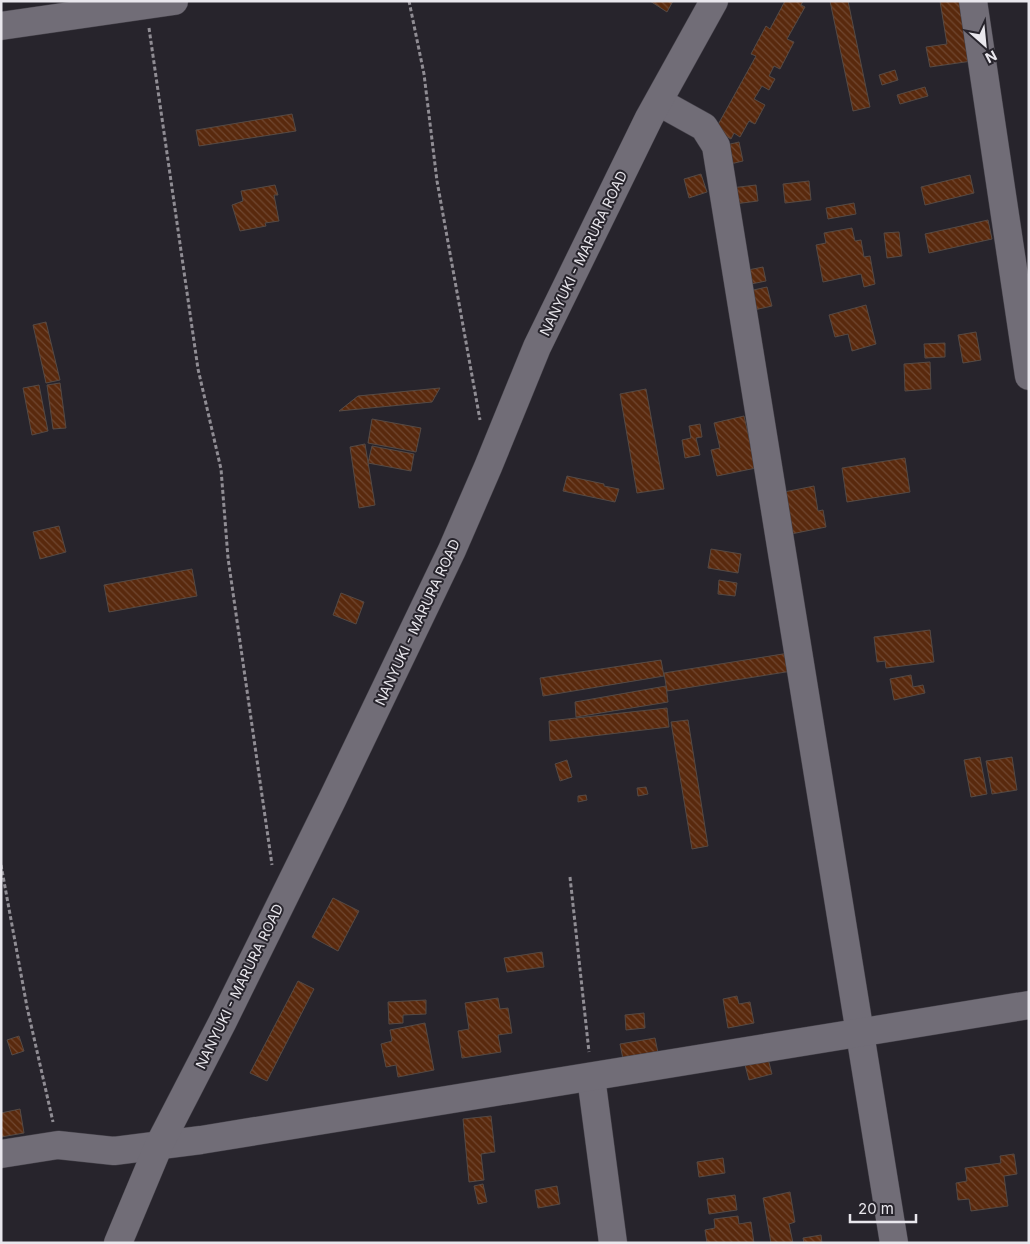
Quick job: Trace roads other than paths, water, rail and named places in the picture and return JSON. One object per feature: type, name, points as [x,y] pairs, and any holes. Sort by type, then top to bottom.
[{"type":"street","points":[[1,26],[174,1]]},
{"type":"street","name":"NANYUKI - MARURA ROAD","points":[[118,1243],[159,1145],[223,1021],[413,632],[488,468],[537,347],[649,118],[714,1]]},
{"type":"street","points":[[973,1],[1029,376]]},
{"type":"street","points":[[659,102],[704,127],[716,146],[755,396],[894,1243]]},
{"type":"street","points":[[1,1154],[58,1145],[114,1151],[201,1140],[1029,1005]]},
{"type":"street","points":[[591,1077],[612,1243]]}]
